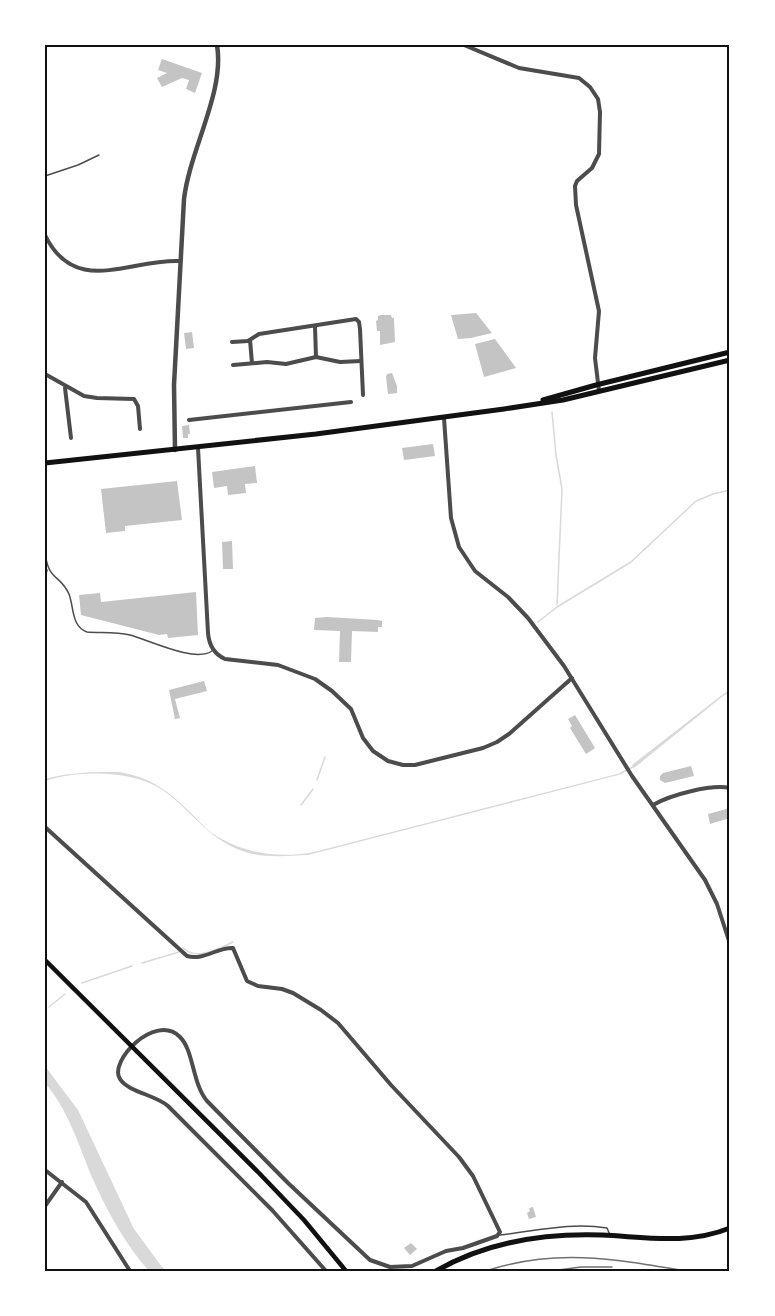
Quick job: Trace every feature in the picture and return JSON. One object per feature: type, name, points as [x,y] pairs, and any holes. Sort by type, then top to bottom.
[{"type":"main road","points":[[520,407],[598,384],[730,352]]},
{"type":"main road","points":[[45,464],[198,448],[520,407],[730,360]]},
{"type":"main road","points":[[45,960],[285,1201],[346,1269]]},
{"type":"main road","points":[[436,1271],[472,1254],[524,1240],[558,1235],[684,1239],[730,1228]]},
{"type":"street","points":[[175,450],[174,390],[186,182],[217,80],[219,58],[217,45]]},
{"type":"street","points":[[464,45],[514,67],[579,78],[590,87],[598,99],[599,154],[592,168],[577,181],[575,186],[576,205],[599,310],[595,358],[599,391]]},
{"type":"street","points":[[45,235],[60,258],[80,269],[103,270],[180,261]]},
{"type":"street","points":[[232,342],[250,340],[260,334],[356,319],[359,323],[363,395]]},
{"type":"street","points":[[315,327],[315,357]]},
{"type":"street","points":[[250,340],[252,363]]},
{"type":"street","points":[[233,365],[267,362],[286,364],[315,357],[342,362],[361,361]]},
{"type":"street","points":[[45,374],[81,395],[92,398],[132,398],[138,404],[140,429]]},
{"type":"street","points":[[65,387],[71,438]]},
{"type":"street","points":[[189,420],[351,402]]},
{"type":"street","points":[[444,418],[452,518],[459,547],[475,571],[508,597],[528,618],[572,678],[623,763],[705,880],[717,904],[730,944]]},
{"type":"street","points":[[198,448],[208,631],[213,650],[228,659],[289,667],[321,682],[351,709],[363,738],[373,751],[388,761],[415,765],[483,748],[497,742],[572,678]]},
{"type":"street","points":[[653,805],[678,795],[719,786],[730,788]]},
{"type":"street","points":[[45,826],[187,956],[198,957],[228,947],[233,948],[248,981],[258,986],[293,993],[338,1023],[459,1157],[473,1176],[497,1224],[499,1235],[463,1248],[444,1251],[416,1265],[400,1268],[369,1260],[204,1097],[197,1085],[185,1044],[178,1035],[167,1030],[154,1031],[145,1036],[118,1066],[117,1072],[120,1080],[159,1099],[168,1106],[272,1210],[326,1271]]},
{"type":"street","points":[[45,1170],[79,1195],[91,1208],[130,1271]]},
{"type":"street","points":[[45,1206],[62,1182]]},
{"type":"lane","points":[[45,176],[99,155]]},
{"type":"lane","points":[[45,552],[48,569],[45,578]]},
{"type":"lane","points":[[48,569],[68,593],[76,624],[83,631],[128,635],[162,647],[201,656],[213,650]]},
{"type":"lane","points":[[499,1235],[553,1227],[592,1227],[607,1228],[610,1236]]},
{"type":"shaded area","points":[[730,690],[730,692],[634,768],[632,765]]},
{"type":"shaded area","points":[[119,772],[151,782],[171,796],[149,783],[120,775],[73,775],[45,781],[45,779],[72,774]]},
{"type":"shaded area","points":[[622,774],[308,855],[281,856],[244,852],[224,842],[214,835],[205,828],[171,796],[175,799],[209,831],[223,840],[248,850],[287,855],[314,852]]},
{"type":"shaded area","points":[[45,1066],[78,1110],[134,1229],[165,1271],[149,1271],[116,1225],[91,1175],[66,1115],[45,1083]]},
{"type":"building","points":[[162,59],[202,73],[195,93],[186,89],[189,80],[182,78],[162,87],[157,78],[167,73],[158,70]]},
{"type":"building","points":[[476,313],[492,333],[458,339],[451,315]]},
{"type":"building","points":[[381,315],[391,315],[394,318],[395,342],[380,345],[380,331],[377,331],[376,321]]},
{"type":"building","points":[[192,332],[194,348],[186,349],[184,333]]},
{"type":"building","points":[[495,339],[516,368],[484,377],[475,344]]},
{"type":"building","points":[[392,373],[397,393],[388,394],[386,377],[387,374]]},
{"type":"building","points":[[189,425],[190,434],[188,438],[183,438],[182,426]]},
{"type":"building","points":[[433,444],[435,456],[404,460],[402,448]]},
{"type":"building","points":[[255,466],[257,483],[245,484],[246,493],[228,495],[227,486],[214,488],[212,472]]},
{"type":"building","points":[[177,481],[182,520],[125,526],[125,531],[106,533],[101,489]]},
{"type":"building","points":[[232,541],[233,569],[223,569],[222,542]]},
{"type":"building","points":[[196,592],[198,635],[168,638],[167,634],[159,635],[81,615],[79,595],[100,593],[101,602]]},
{"type":"building","points":[[315,618],[378,620],[382,621],[382,627],[378,627],[378,632],[352,631],[351,662],[339,662],[340,631],[314,630]]},
{"type":"building","points":[[204,681],[207,691],[175,699],[180,718],[175,719],[169,690]]},
{"type":"building","points":[[575,715],[595,748],[586,754],[570,728],[572,726],[568,719]]},
{"type":"building","points":[[691,766],[694,776],[665,783],[660,780],[663,773]]},
{"type":"building","points":[[730,808],[730,818],[710,824],[708,814]]},
{"type":"building","points":[[533,1207],[536,1217],[529,1219],[527,1213],[530,1211],[529,1208]]},
{"type":"building","points":[[411,1243],[417,1249],[410,1255],[404,1248]]},
{"type":"waterway","points":[[552,412],[562,489],[557,605]]},
{"type":"waterway","points":[[538,622],[557,607],[631,562],[696,501],[730,490]]},
{"type":"waterway","points":[[317,780],[325,757]]},
{"type":"waterway","points":[[621,773],[633,767]]},
{"type":"waterway","points":[[301,805],[313,789]]},
{"type":"waterway","points":[[183,948],[189,952],[201,954],[233,942]]},
{"type":"waterway","points":[[142,963],[179,952]]},
{"type":"waterway","points":[[82,983],[132,966]]},
{"type":"waterway","points":[[49,1007],[65,994]]},
{"type":"railway","points":[[486,1271],[511,1264],[561,1258],[609,1260],[685,1271]]},
{"type":"railway","points":[[551,1271],[581,1267],[612,1267]]}]
